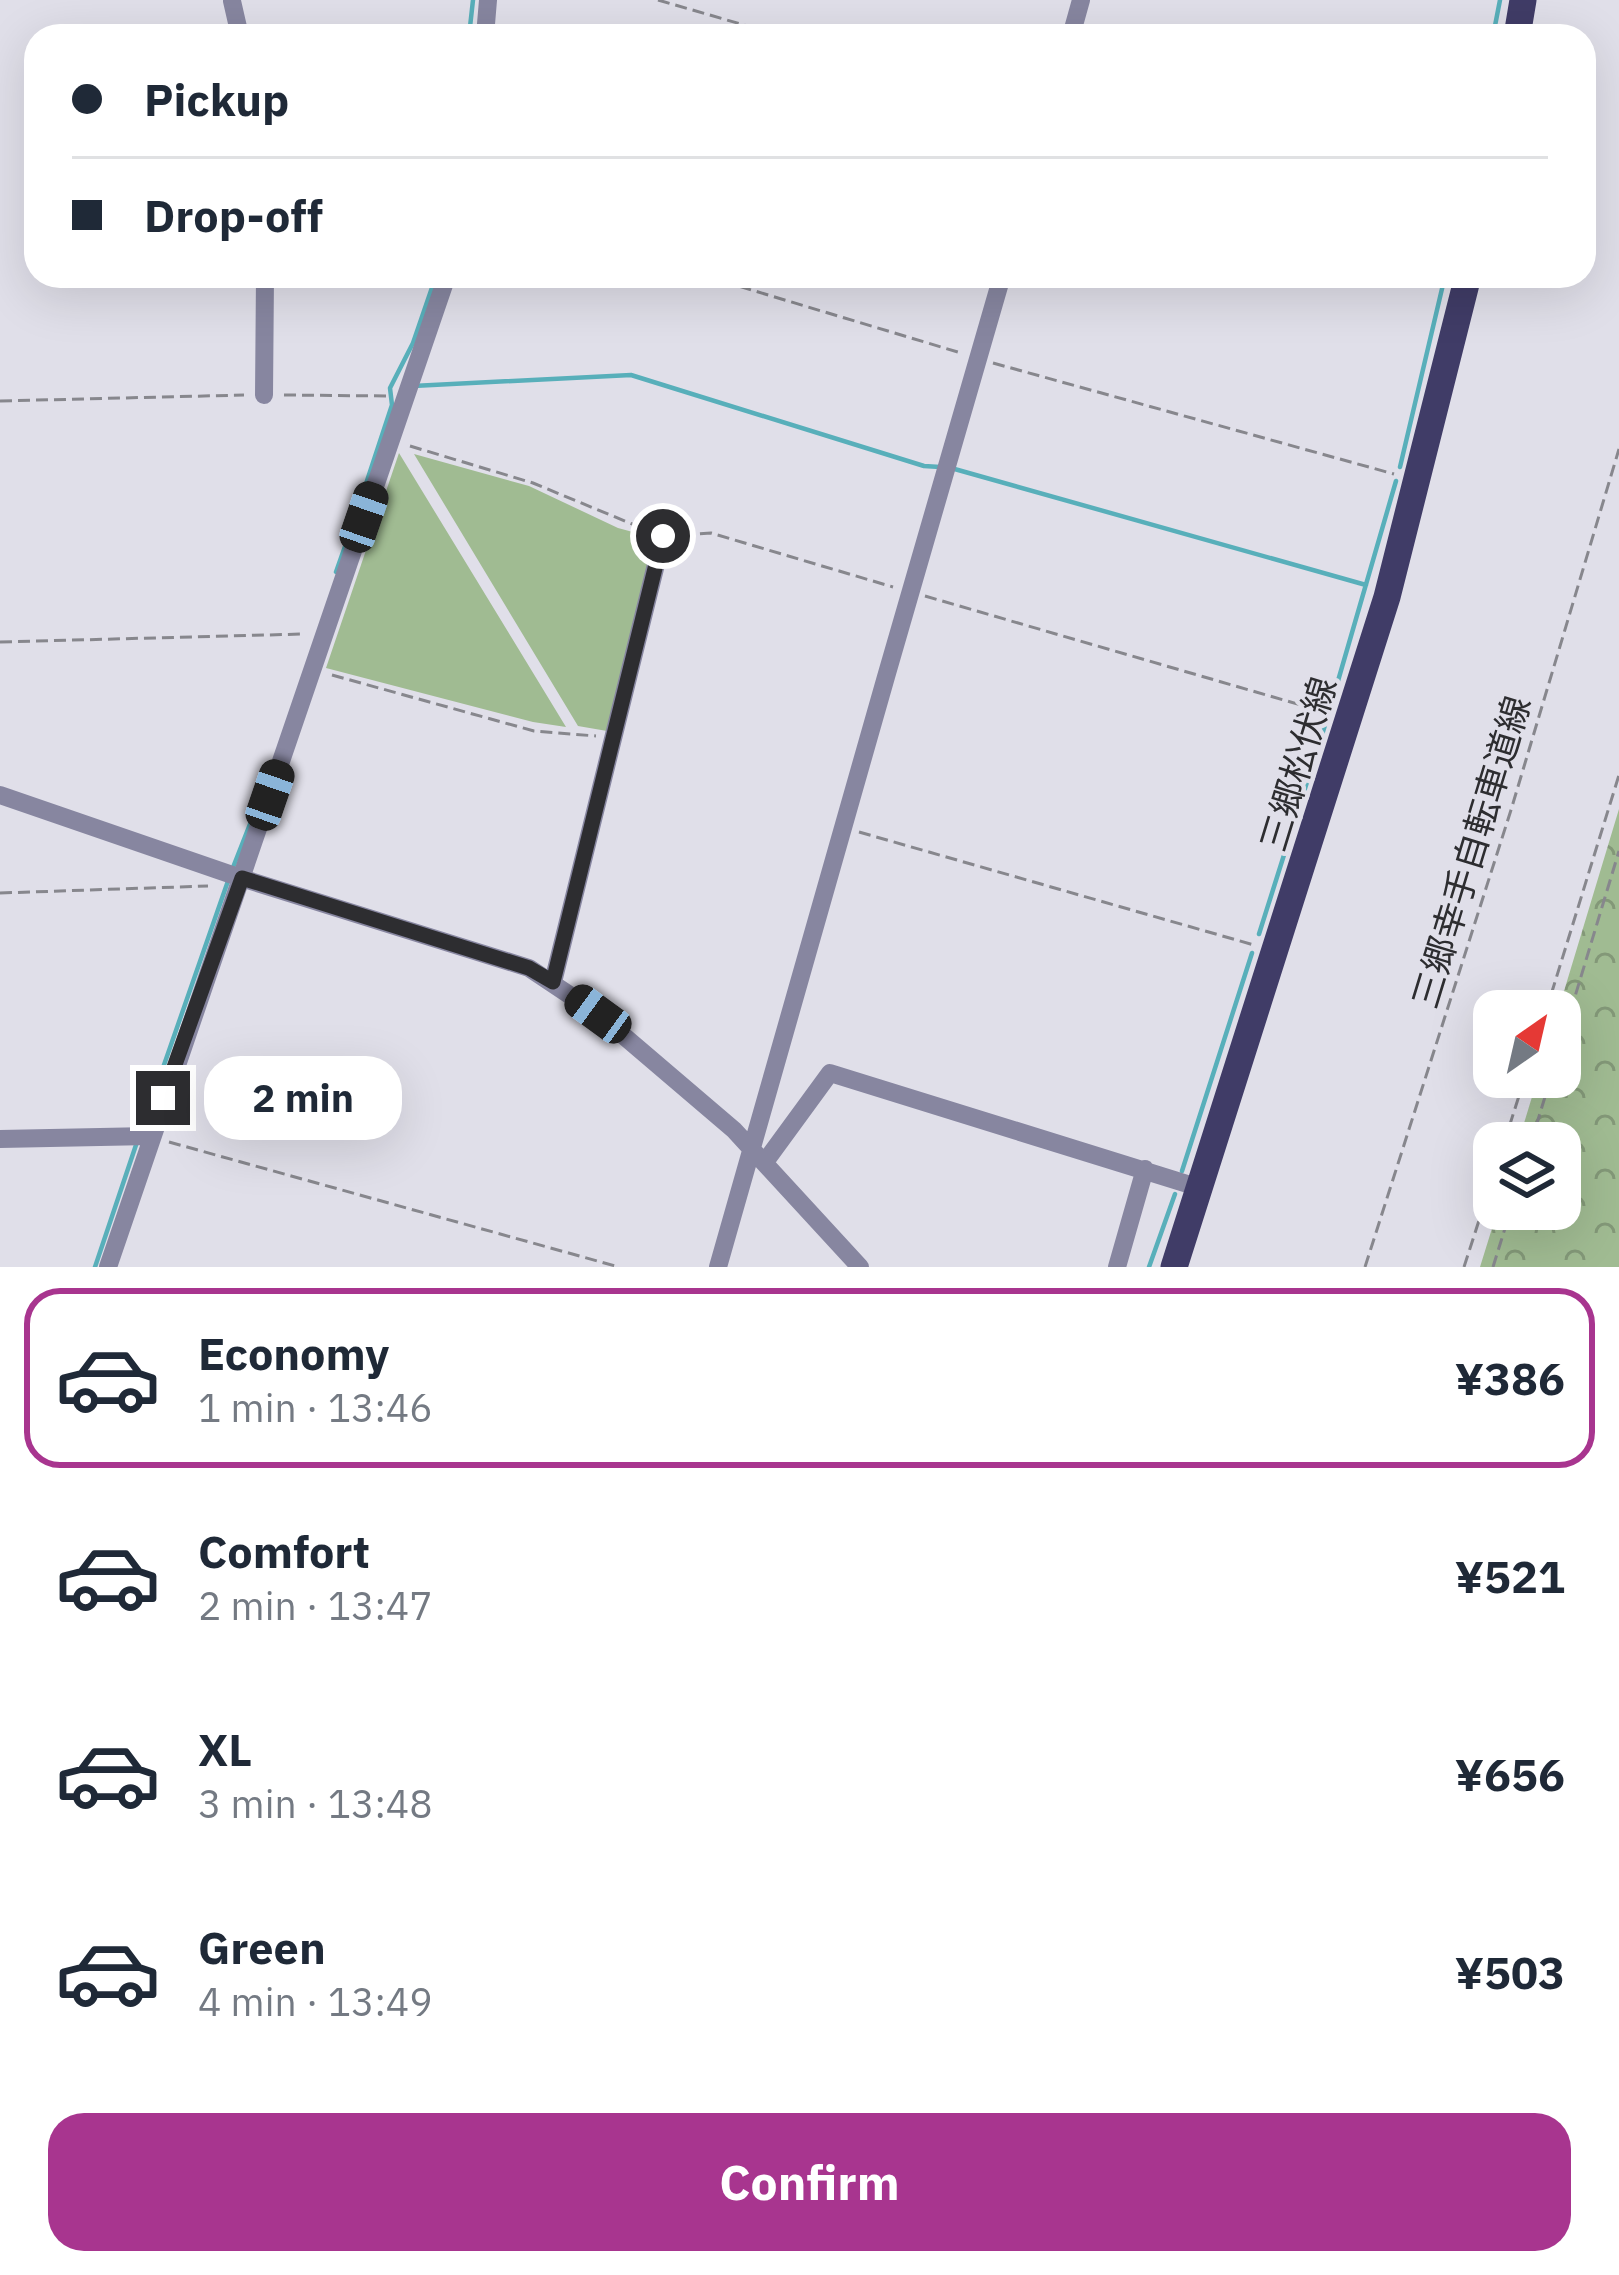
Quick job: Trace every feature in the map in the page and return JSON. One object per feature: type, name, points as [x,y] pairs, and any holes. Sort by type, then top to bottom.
[{"type":"main road","name":"三郷松伏線","points":[[1174,1267],[1350,719],[1420,480],[1465,288]]},
{"type":"street","points":[[264,394],[266,288]]},
{"type":"street","points":[[108,1267],[443,288]]},
{"type":"street","points":[[718,1267],[759,1154],[908,592],[998,288]]},
{"type":"street","points":[[553,982],[663,536]]},
{"type":"street","points":[[0,795],[242,878],[529,968],[598,1014],[759,1154],[860,1267]]},
{"type":"street","points":[[759,1154],[830,1073],[1197,1187]]},
{"type":"street","points":[[0,1139],[150,1136]]},
{"type":"street","points":[[1117,1267],[1145,1169]]},
{"type":"path","points":[[658,0],[741,24]]},
{"type":"path","points":[[745,288],[1420,480]]},
{"type":"path","points":[[0,400],[407,396]]},
{"type":"path","points":[[391,440],[533,483],[663,536],[711,533],[1350,719]]},
{"type":"path","name":"三郷幸手自転車道線","points":[[1365,1267],[1511,810],[1619,449]]},
{"type":"path","points":[[0,642],[325,633]]},
{"type":"path","points":[[312,670],[534,731],[615,738]]},
{"type":"path","points":[[1552,990],[1619,775]]},
{"type":"path","points":[[846,828],[1276,951]]},
{"type":"path","points":[[1577,990],[1619,850]]},
{"type":"path","points":[[0,893],[210,886]]},
{"type":"path","points":[[150,1136],[619,1267]]},
{"type":"path","points":[[1464,1267],[1476,1230]]},
{"type":"path","points":[[1493,1267],[1504,1230]]},
{"type":"green space","points":[[399,453],[566,727],[326,668]]},
{"type":"green space","points":[[414,454],[529,486],[618,528],[655,538],[607,731],[578,726]]},
{"type":"green space","points":[[1619,809],[1619,1267],[1480,1267],[1491,1230],[1581,1230],[1581,1122],[1524,1122],[1532,1098],[1581,1098],[1581,990],[1564,990]]},
{"type":"waterway","points":[[470,24],[473,0]]},
{"type":"waterway","points":[[1495,24],[1500,0]]},
{"type":"waterway","points":[[361,499],[392,405],[390,388],[413,343],[432,288]]},
{"type":"waterway","points":[[1400,467],[1442,288]]},
{"type":"waterway","points":[[413,386],[631,375],[924,466],[940,467]]},
{"type":"waterway","points":[[951,468],[1366,585]]},
{"type":"waterway","points":[[1331,705],[1396,481]]},
{"type":"waterway","points":[[336,572],[348,538]]},
{"type":"waterway","points":[[1259,934],[1326,722]]},
{"type":"waterway","points":[[232,870],[252,819]]},
{"type":"waterway","points":[[141,1131],[228,881]]},
{"type":"waterway","points":[[1182,1171],[1252,953]]},
{"type":"waterway","points":[[95,1267],[137,1142]]},
{"type":"waterway","points":[[1149,1267],[1175,1194]]},
{"type":"route","points":[[163,1098],[242,878],[529,968],[553,982],[663,536]]}]
